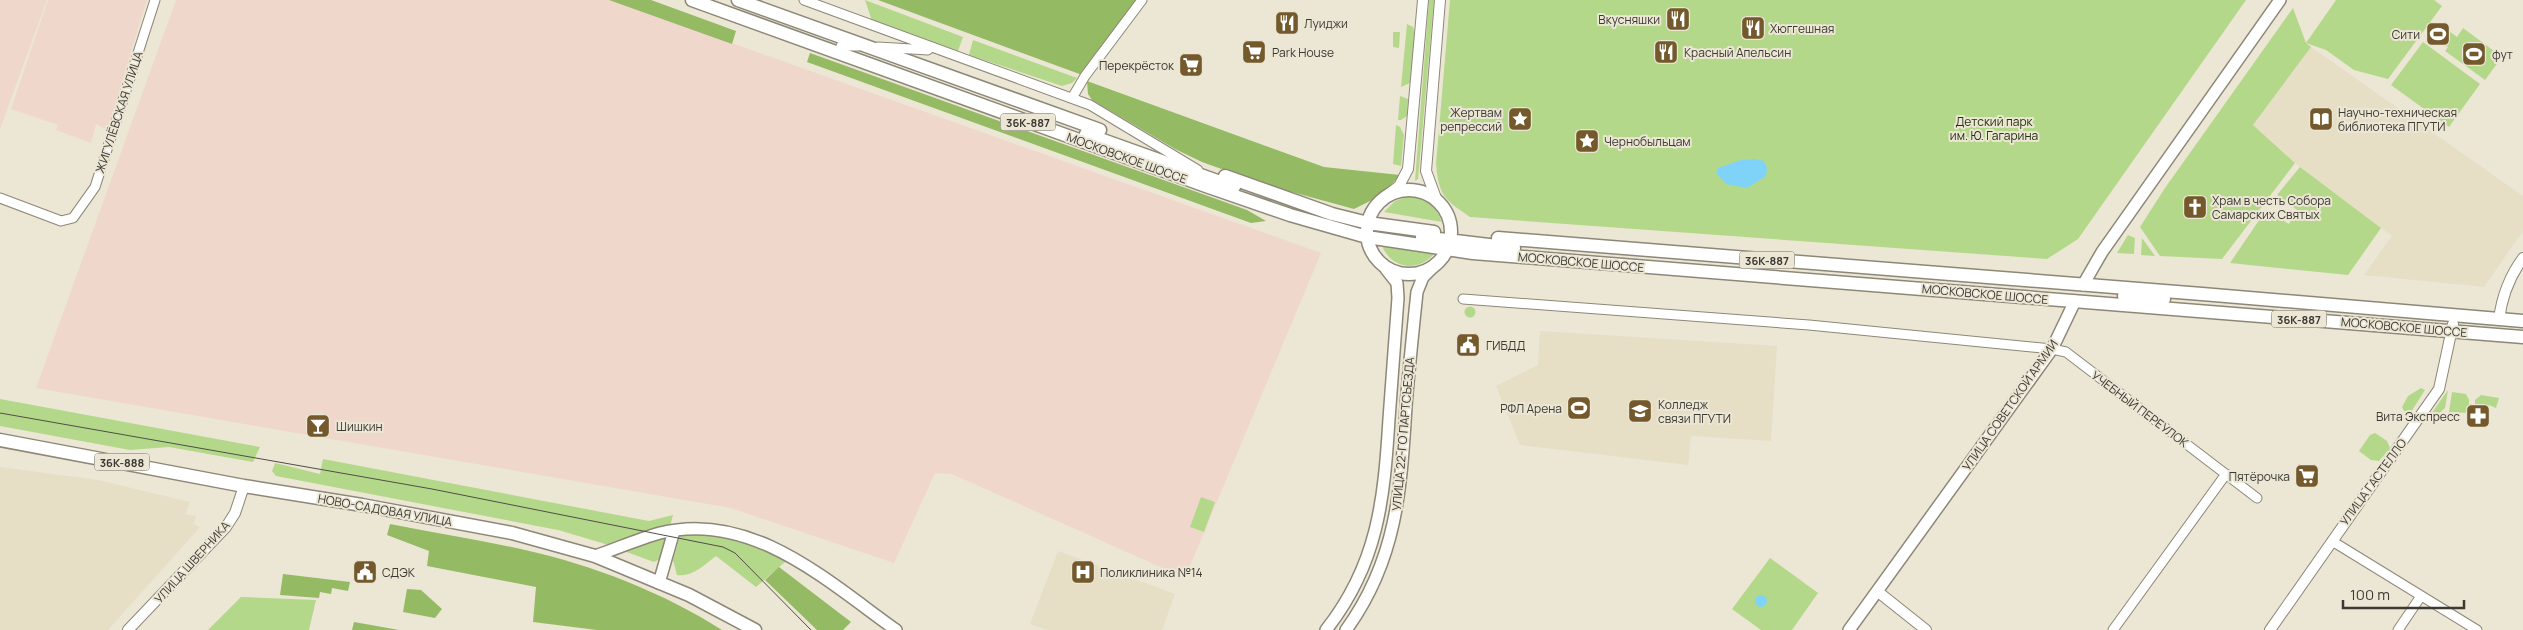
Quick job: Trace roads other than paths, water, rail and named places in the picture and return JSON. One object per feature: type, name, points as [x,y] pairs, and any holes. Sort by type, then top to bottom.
[{"type":"main road","name":"МОСКОВСКОЕ ШОССЕ","points":[[692,0],[1290,215],[1367,230],[1449,241],[2079,293],[2453,328],[2523,337]]},
{"type":"main road","name":"МОСКОВСКОЕ ШОССЕ","points":[[716,0],[1270,201],[1367,230]]},
{"type":"main road","name":"МОСКОВСКОЕ ШОССЕ","points":[[738,0],[1332,214],[1367,230]]},
{"type":"main road","name":"УЛИЦА СОВЕТСКОЙ АРМИИ","points":[[1849,630],[2052,349],[2079,293],[2102,252],[2280,0]]},
{"type":"main road","points":[[1407,189],[1423,192],[1438,200],[1448,215],[1449,241],[1436,264],[1420,272],[1400,274],[1386,269],[1372,253],[1367,230],[1372,211],[1386,196],[1407,189]]},
{"type":"main road","name":"МОСКОВСКОЕ ШОССЕ","points":[[1449,241],[2079,293],[2523,322]]},
{"type":"main road","name":"УЛИЦА 22-ГО ПАРТСЪЕЗДА","points":[[1346,630],[1367,597],[1381,568],[1394,526],[1400,483],[1417,292],[1423,277],[1436,264]]},
{"type":"main road","name":"УЛИЦА 22-ГО ПАРТСЪЕЗДА","points":[[1326,630],[1342,609],[1366,563],[1382,504],[1398,298],[1397,283],[1386,269]]},
{"type":"main road","name":"МОСКОВСКОЕ ШОССЕ","points":[[2453,328],[2523,329]]},
{"type":"main road","name":"НОВО-САДОВАЯ УЛИЦА","points":[[0,440],[244,486],[362,505],[512,533],[595,556],[689,595],[755,630]]},
{"type":"main road","points":[[595,556],[660,533],[695,529],[741,535],[769,544],[832,583],[896,630]]},
{"type":"main road","points":[[659,583],[674,531]]},
{"type":"street","name":"ЖИГУЛЁВСКАЯ УЛИЦА","points":[[0,198],[61,220],[72,218],[95,187],[155,0]]},
{"type":"street","points":[[804,0],[1090,105],[1210,178]]},
{"type":"street","points":[[1072,98],[1085,76],[1142,0]]},
{"type":"street","points":[[1386,196],[1400,186],[1408,169],[1423,0]]},
{"type":"street","points":[[1438,200],[1426,171],[1440,0]]},
{"type":"street","points":[[841,46],[938,50]]},
{"type":"street","points":[[2500,319],[2504,294],[2513,272],[2523,258]]},
{"type":"street","name":"УЧЕБНЫЙ ПЕРЕУЛОК","points":[[1463,299],[1803,325],[2052,349],[2066,352],[2257,498]]},
{"type":"street","name":"УЛИЦА ГАСТЕЛЛО","points":[[2270,630],[2439,389],[2453,328]]},
{"type":"street","points":[[2113,630],[2226,474]]},
{"type":"street","name":"УЛИЦА ШВЕРНИКА","points":[[128,630],[226,527],[235,513],[244,486]]},
{"type":"street","points":[[2332,541],[2476,630]]},
{"type":"street","points":[[1877,591],[1926,630]]},
{"type":"street","points":[[2398,630],[2421,596]]},
{"type":"water","points":[[1754,159],[1764,161],[1767,168],[1766,176],[1747,188],[1726,184],[1716,173],[1718,168],[1741,160]]},
{"type":"water","points":[[1759,595],[1763,595],[1767,601],[1763,607],[1759,607],[1755,603],[1755,599]]},
{"type":"tram line","points":[[0,413],[432,489],[723,547],[735,553],[811,630]]},
{"type":"place","name":"Вкусняшки","points":[[1678,19]]},
{"type":"place","name":"Луиджи","points":[[1287,23]]},
{"type":"place","name":"Хюггешная","points":[[1753,28]]},
{"type":"place","name":"Сити","points":[[2438,34]]},
{"type":"place","name":"Park House","points":[[1254,52]]},
{"type":"place","name":"Красный Апельсин","points":[[1666,52]]},
{"type":"place","name":"фут","points":[[2474,54]]},
{"type":"place","name":"Перекрёсток","points":[[1191,65]]},
{"type":"place","name":"Жертвам репрессий","points":[[1520,119]]},
{"type":"place","name":"Научно-техническая библиотека ПГУТИ","points":[[2321,119]]},
{"type":"place","name":"Чернобыльцам","points":[[1587,141]]},
{"type":"place","name":"Храм в честь Собора Самарских Святых","points":[[2195,207]]},
{"type":"place","name":"ГИБДД","points":[[1468,345]]},
{"type":"place","name":"РФЛ Арена","points":[[1579,408]]},
{"type":"place","name":"Колледж связи ПГУТИ","points":[[1640,411]]},
{"type":"place","name":"Вита Экспресс","points":[[2478,416]]},
{"type":"place","name":"Шишкин","points":[[318,426]]},
{"type":"place","name":"Пятёрочка","points":[[2307,476]]},
{"type":"place","name":"СДЭК","points":[[365,572]]},
{"type":"place","name":"Поликлиника №14","points":[[1083,572]]},
{"type":"park label","name":"Детский парк им. Ю. Гагарина","points":[[1994,128]]}]
